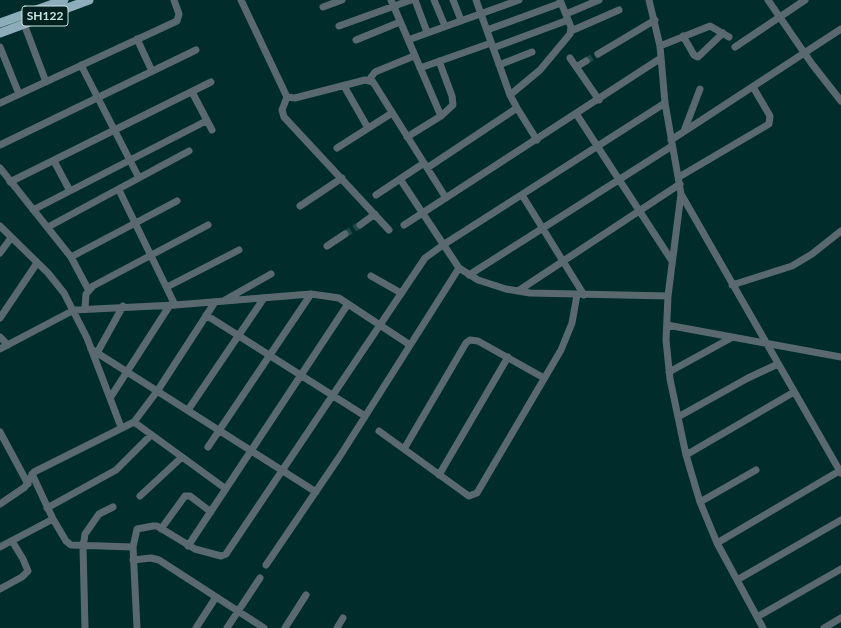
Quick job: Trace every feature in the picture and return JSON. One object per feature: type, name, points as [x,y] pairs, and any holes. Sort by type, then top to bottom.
[{"type":"main road","name":"SH122","points":[[0,23],[47,3],[64,0]]},
{"type":"main road","name":"SH122","points":[[0,32],[89,0]]},
{"type":"street","points":[[0,103],[177,21],[179,14],[174,0]]},
{"type":"street","points":[[241,0],[287,98],[282,110],[284,117],[389,230]]},
{"type":"street","points":[[323,7],[342,0]]},
{"type":"street","points":[[339,26],[393,3],[411,0]]},
{"type":"street","points":[[415,0],[428,32]]},
{"type":"street","points":[[434,0],[445,26]]},
{"type":"street","points":[[453,0],[461,20]]},
{"type":"street","points":[[476,0],[510,95],[537,140]]},
{"type":"street","points":[[408,40],[518,0]]},
{"type":"street","points":[[420,68],[492,45],[567,17],[599,0]]},
{"type":"street","points":[[649,0],[660,46],[665,102],[681,194],[668,296],[666,340],[669,372],[686,455],[700,502],[717,543],[763,628]]},
{"type":"street","points":[[768,0],[805,54],[841,101]]},
{"type":"street","points":[[735,47],[805,0]]},
{"type":"street","points":[[487,30],[561,2],[571,31]]},
{"type":"street","points":[[393,3],[414,56],[441,116]]},
{"type":"street","points":[[510,95],[540,70],[571,31],[619,10]]},
{"type":"street","points":[[598,54],[655,20]]},
{"type":"street","points":[[356,40],[400,22]]},
{"type":"street","points":[[24,24],[46,82]]},
{"type":"street","points":[[660,46],[710,26],[730,37]]},
{"type":"street","points":[[469,275],[618,179],[672,143],[684,132],[841,29]]},
{"type":"street","points":[[683,36],[694,55],[698,57],[723,33]]},
{"type":"street","points":[[137,39],[152,71]]},
{"type":"street","points":[[0,47],[19,94]]},
{"type":"street","points":[[0,145],[196,50]]},
{"type":"street","points":[[499,65],[532,52]]},
{"type":"street","points":[[287,98],[295,98],[369,80],[375,72],[414,56]]},
{"type":"street","points":[[570,58],[599,100]]},
{"type":"street","points":[[404,225],[577,115],[661,58]]},
{"type":"street","points":[[407,137],[441,116],[450,108],[453,100],[439,61]]},
{"type":"street","points":[[576,67],[586,61]]},
{"type":"street","points":[[81,65],[139,178]]},
{"type":"street","points":[[369,80],[376,87],[446,198]]},
{"type":"street","points":[[10,182],[211,82]]},
{"type":"street","points":[[344,86],[368,128]]},
{"type":"street","points":[[518,291],[639,210],[679,181],[769,124],[770,116],[753,87]]},
{"type":"street","points":[[684,132],[700,88]]},
{"type":"street","points":[[192,92],[212,130]]},
{"type":"street","points":[[137,628],[133,547],[137,529],[153,526],[161,529],[188,546],[221,556],[226,554],[333,396],[420,263],[443,245],[665,102]]},
{"type":"street","points":[[376,195],[400,179],[426,166],[517,108]]},
{"type":"street","points":[[337,148],[392,113]]},
{"type":"street","points":[[577,115],[672,261]]},
{"type":"street","points":[[33,210],[206,120]]},
{"type":"street","points":[[48,227],[189,151]]},
{"type":"street","points":[[54,161],[70,191]]},
{"type":"street","points":[[0,168],[71,257],[88,289]]},
{"type":"street","points":[[300,206],[342,178]]},
{"type":"street","points":[[400,179],[459,268],[469,275],[490,285],[518,291],[581,295],[668,296]]},
{"type":"street","points":[[110,398],[172,305],[167,287],[119,190]]},
{"type":"street","points":[[681,194],[732,285],[841,471],[717,543]]},
{"type":"street","points":[[379,431],[466,494],[470,496],[477,493],[566,338],[581,295],[564,260],[522,195]]},
{"type":"street","points":[[71,257],[177,201]]},
{"type":"street","points":[[360,224],[375,214]]},
{"type":"street","points":[[85,308],[88,289],[208,225]]},
{"type":"street","points":[[0,226],[56,282],[74,310],[94,351],[110,398],[122,427]]},
{"type":"street","points":[[732,285],[792,266],[812,254],[841,231]]},
{"type":"street","points":[[327,246],[345,234]]},
{"type":"street","points":[[0,253],[11,238]]},
{"type":"street","points":[[167,287],[239,250]]},
{"type":"street","points":[[0,318],[37,263]]},
{"type":"street","points":[[266,565],[316,492],[459,268]]},
{"type":"street","points":[[1,502],[28,484],[32,474],[134,422],[158,390],[206,315],[219,301],[271,274]]},
{"type":"street","points":[[371,276],[401,293]]},
{"type":"street","points":[[0,349],[74,310],[85,308],[172,305],[312,294],[330,296],[348,304],[410,345]]},
{"type":"street","points":[[208,447],[312,294]]},
{"type":"street","points":[[188,410],[264,298]]},
{"type":"street","points":[[188,546],[348,304]]},
{"type":"street","points":[[94,351],[124,306]]},
{"type":"street","points":[[206,315],[270,354],[365,416]]},
{"type":"street","points":[[667,325],[731,338],[767,344],[772,343],[841,357]]},
{"type":"street","points":[[0,337],[8,345]]},
{"type":"street","points":[[669,372],[731,338]]},
{"type":"street","points":[[404,449],[466,343],[470,340],[478,341],[544,378]]},
{"type":"street","points":[[94,351],[158,390],[316,492]]},
{"type":"street","points":[[439,474],[508,357]]},
{"type":"street","points":[[678,417],[748,378],[778,364]]},
{"type":"street","points":[[686,455],[794,392]]},
{"type":"street","points":[[134,422],[226,489]]},
{"type":"street","points":[[0,432],[28,484]]},
{"type":"street","points":[[47,508],[119,468],[151,435]]},
{"type":"street","points":[[140,496],[182,458]]},
{"type":"street","points":[[700,502],[756,470]]},
{"type":"street","points":[[32,474],[47,508],[68,543],[83,547],[133,547]]},
{"type":"street","points":[[161,529],[185,496],[190,496],[211,512]]},
{"type":"street","points":[[85,628],[83,547],[85,534],[102,512],[113,507]]},
{"type":"street","points":[[0,547],[53,519]]},
{"type":"street","points":[[737,580],[841,520]]},
{"type":"street","points":[[0,589],[22,577],[28,571],[23,559],[12,541]]},
{"type":"street","points":[[133,560],[152,558],[159,560],[264,628]]},
{"type":"street","points":[[757,617],[841,569]]},
{"type":"street","points":[[227,628],[260,578]]},
{"type":"street","points":[[284,628],[306,595]]},
{"type":"street","points":[[196,628],[216,597]]},
{"type":"street","points":[[337,628],[343,618]]},
{"type":"street","points":[[824,628],[841,618]]},
{"type":"tunnel","points":[[586,61],[598,54]]},
{"type":"tunnel","points":[[345,234],[360,225]]}]
